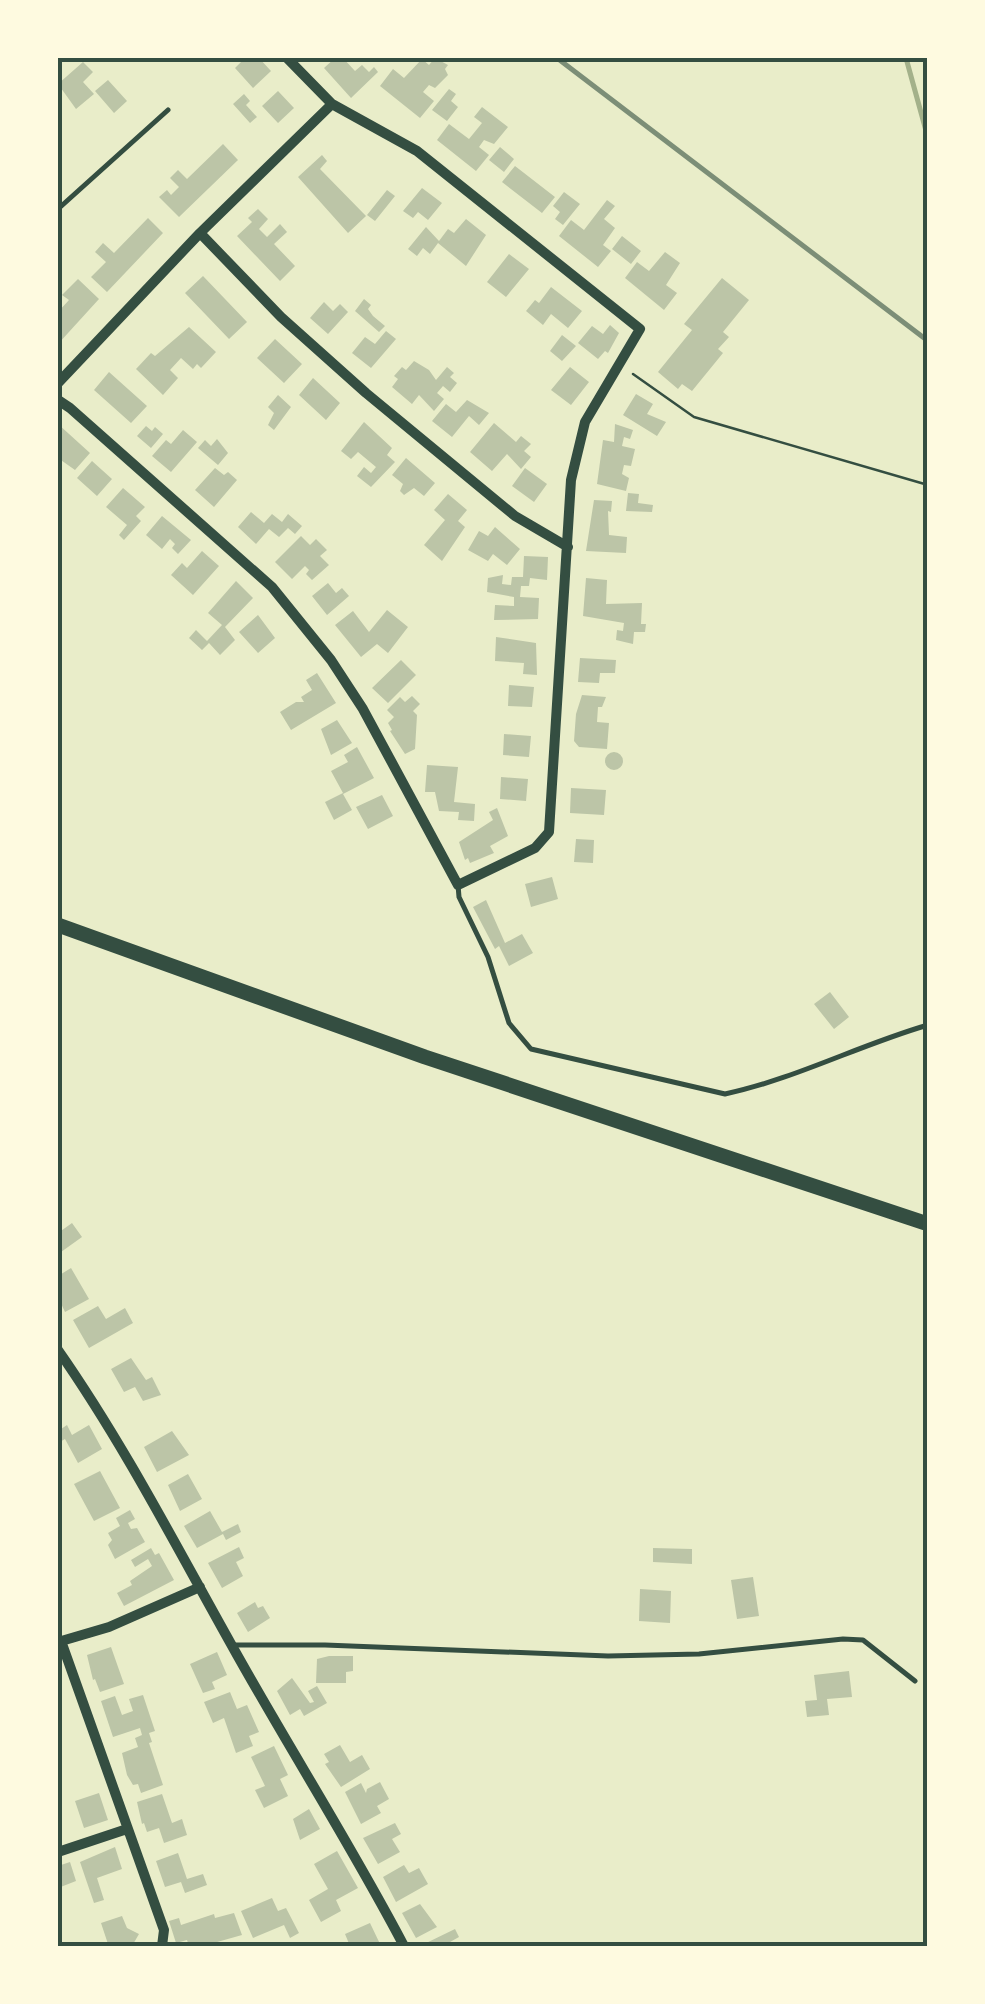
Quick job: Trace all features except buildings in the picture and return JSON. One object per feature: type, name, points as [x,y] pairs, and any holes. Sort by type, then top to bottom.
[{"type":"main road","points":[[58,925],[425,1057],[928,1224]]},
{"type":"street","points":[[58,400],[272,587],[331,660],[363,708],[458,885],[535,848],[549,832],[571,480],[586,422],[640,329],[418,151],[332,104],[288,58]]},
{"type":"street","points":[[58,384],[200,233],[332,104]]},
{"type":"street","points":[[200,233],[281,317],[366,393],[514,516],[568,547]]},
{"type":"street","points":[[58,1350],[99,1409],[363,1867],[404,1946]]},
{"type":"street","points":[[162,1946],[164,1930],[59,1642],[109,1627],[200,1586]]},
{"type":"street","points":[[58,1852],[127,1829]]},
{"type":"lane","points":[[58,209],[168,110]]},
{"type":"lane","points":[[458,885],[488,957],[509,1023],[531,1048],[725,1094],[752,1088],[928,1025]]},
{"type":"lane","points":[[232,1645],[608,1656],[700,1654],[864,1640],[915,1680]]},
{"type":"path","points":[[618,366],[694,417],[928,485]]},
{"type":"waterway","points":[[906,58],[928,138]]},
{"type":"railway","points":[[557,58],[928,341]]}]
